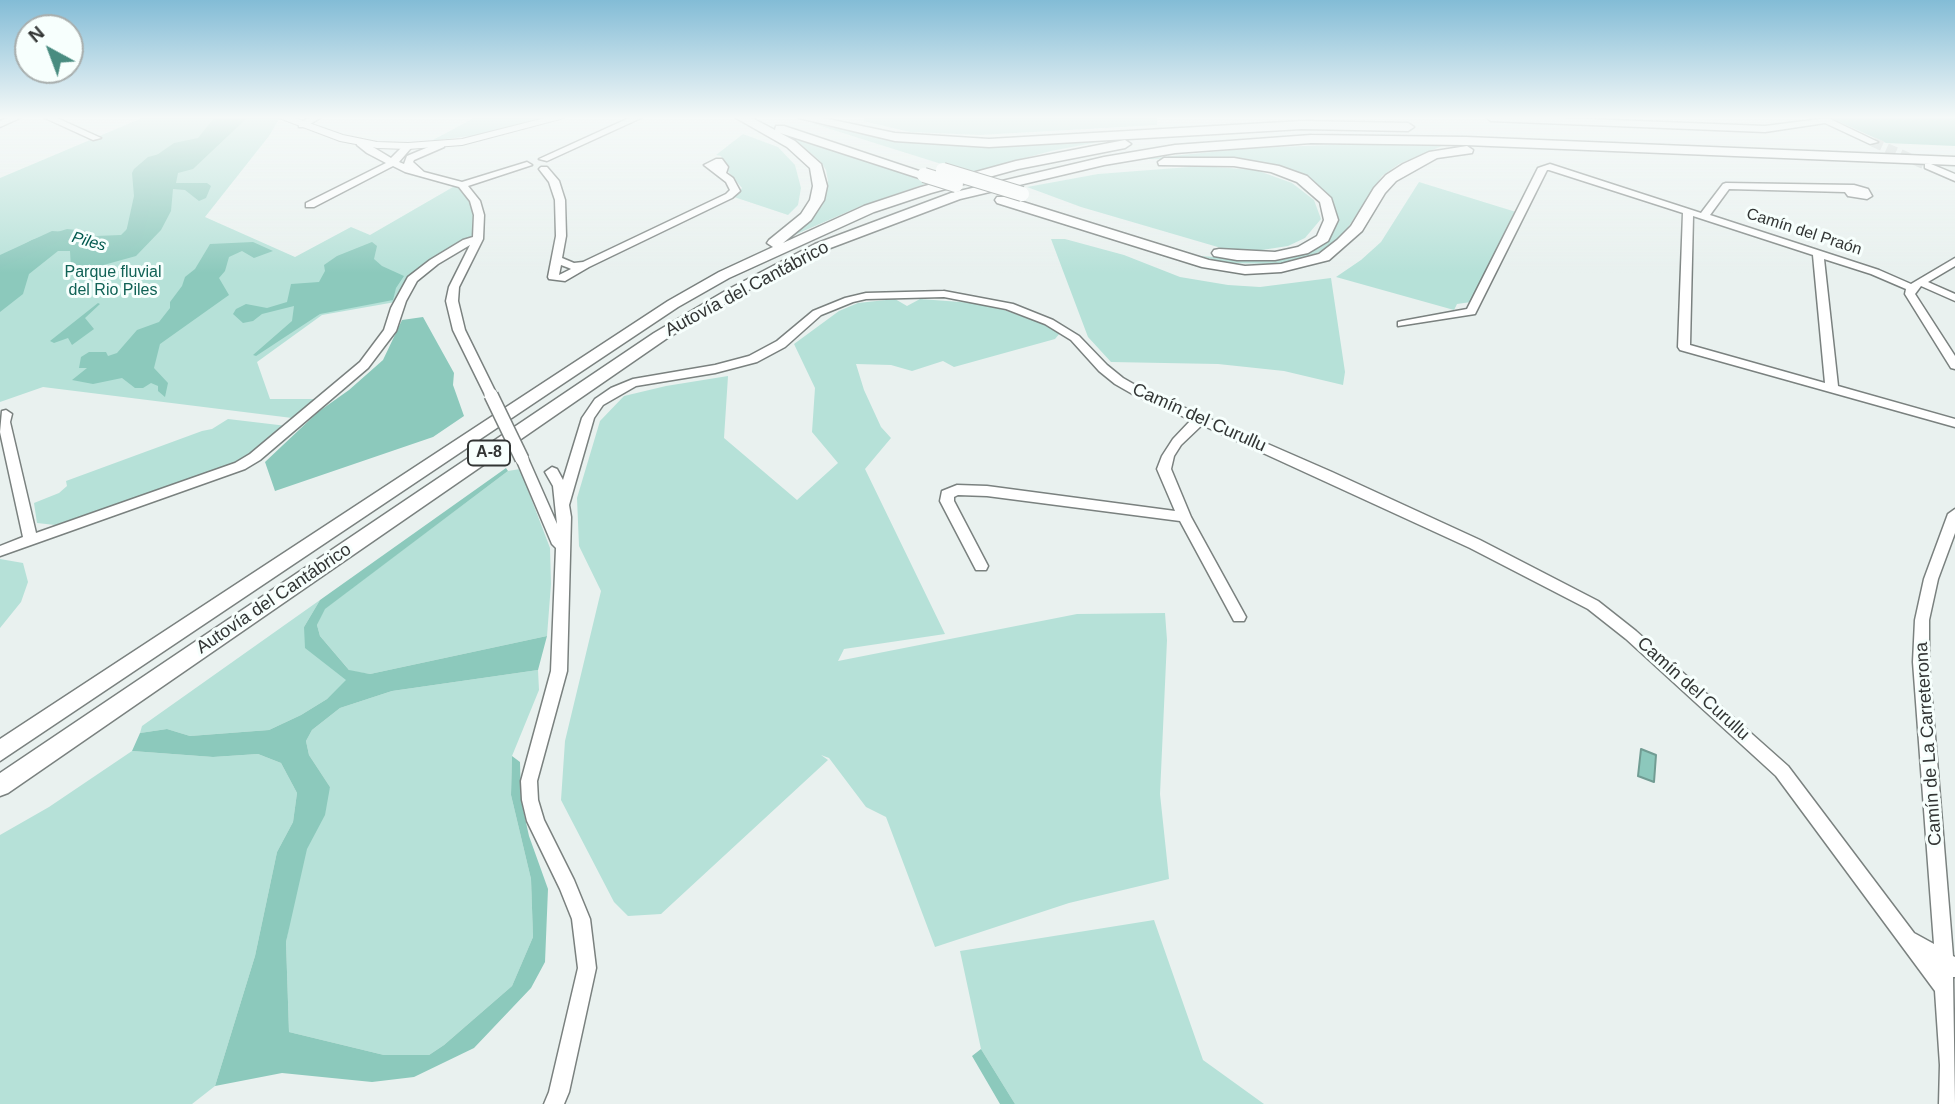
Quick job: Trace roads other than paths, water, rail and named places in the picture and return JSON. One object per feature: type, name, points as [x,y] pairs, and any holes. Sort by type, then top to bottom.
[{"type":"highway","points":[[546,387],[658,308],[767,248],[806,217],[817,200],[820,186],[817,170]]},
{"type":"highway","points":[[907,170],[1207,264],[1245,270],[1281,268],[1324,257],[1357,228],[1379,191],[1404,170]]},
{"type":"highway","points":[[941,170],[1016,188],[1197,249],[1237,256],[1275,256],[1303,250],[1323,238],[1331,220],[1326,201],[1302,179],[1275,170]]},
{"type":"highway","name":"Autovía del Cantábrico","points":[[0,751],[546,387],[724,275],[869,209],[958,179],[999,170]]},
{"type":"highway","name":"Autovía del Cantábrico","points":[[0,786],[660,335],[732,293],[820,247],[933,203],[1016,188],[1076,170]]},
{"type":"highway","points":[[1016,188],[1102,170]]},
{"type":"street","points":[[310,205],[378,170]]},
{"type":"street","points":[[411,170],[438,176],[505,170]]},
{"type":"street","points":[[417,170],[424,174]]},
{"type":"street","points":[[460,184],[505,170]]},
{"type":"street","points":[[472,196],[480,181],[505,170]]},
{"type":"street","points":[[547,170],[560,200],[561,236],[553,276],[559,279],[729,196],[735,191],[730,180],[721,173]]},
{"type":"street","name":"Camín del Praón","points":[[1402,324],[1471,312],[1543,170]]},
{"type":"street","name":"Camín del Praón","points":[[1558,170],[1955,298]]},
{"type":"street","points":[[1936,170],[1955,178]]},
{"type":"street","points":[[460,184],[481,174]]},
{"type":"street","points":[[438,176],[460,184],[472,196],[479,215],[478,239],[454,287],[452,301],[459,330],[522,458],[561,548]]},
{"type":"street","points":[[1704,216],[1722,188],[1732,185],[1848,189]]},
{"type":"street","points":[[1688,211],[1684,347],[1955,423]]},
{"type":"street","points":[[0,551],[240,466],[255,457],[364,365],[390,331],[412,279],[467,242],[478,239]]},
{"type":"street","points":[[1818,253],[1832,390]]},
{"type":"street","points":[[557,260],[573,266],[585,265]]},
{"type":"street","points":[[1955,261],[1916,285],[1910,294],[1955,365]]},
{"type":"street","name":"Camín del Curullu","points":[[563,504],[588,418],[599,402],[633,383],[753,359],[781,344],[802,325],[834,305],[877,296],[944,294],[1009,306],[1049,321],[1075,338],[1119,381],[1199,420],[1327,475],[1493,552],[1597,609],[1681,678],[1782,771],[1906,939],[1951,993]]},
{"type":"street","points":[[6,414],[4,422],[31,541]]},
{"type":"street","points":[[1199,420],[1177,442],[1164,469],[1184,517],[1239,617]]},
{"type":"street","points":[[522,458],[537,472],[550,472],[569,465],[577,457]]},
{"type":"street","points":[[543,504],[550,472]]},
{"type":"street","points":[[550,472],[560,486],[563,504],[559,671],[529,781],[530,800],[536,821],[581,919],[587,968],[554,1104]]},
{"type":"street","points":[[981,566],[947,501],[947,494],[957,490],[1006,493],[1184,517]]},
{"type":"street","name":"Camín de La Carreterona","points":[[1949,1104],[1953,1061],[1949,954],[1921,662],[1922,620],[1931,579],[1955,514]]},
{"type":"street","points":[[1906,939],[1926,949],[1949,954]]},
{"type":"waterway","name":"Piles","points":[[0,262],[58,235],[82,238],[97,248],[106,250],[120,248],[133,239],[143,196],[140,173],[144,170]]},
{"type":"park label","name":"Parque fluvial del Rio Piles","points":[[113,282]]}]
